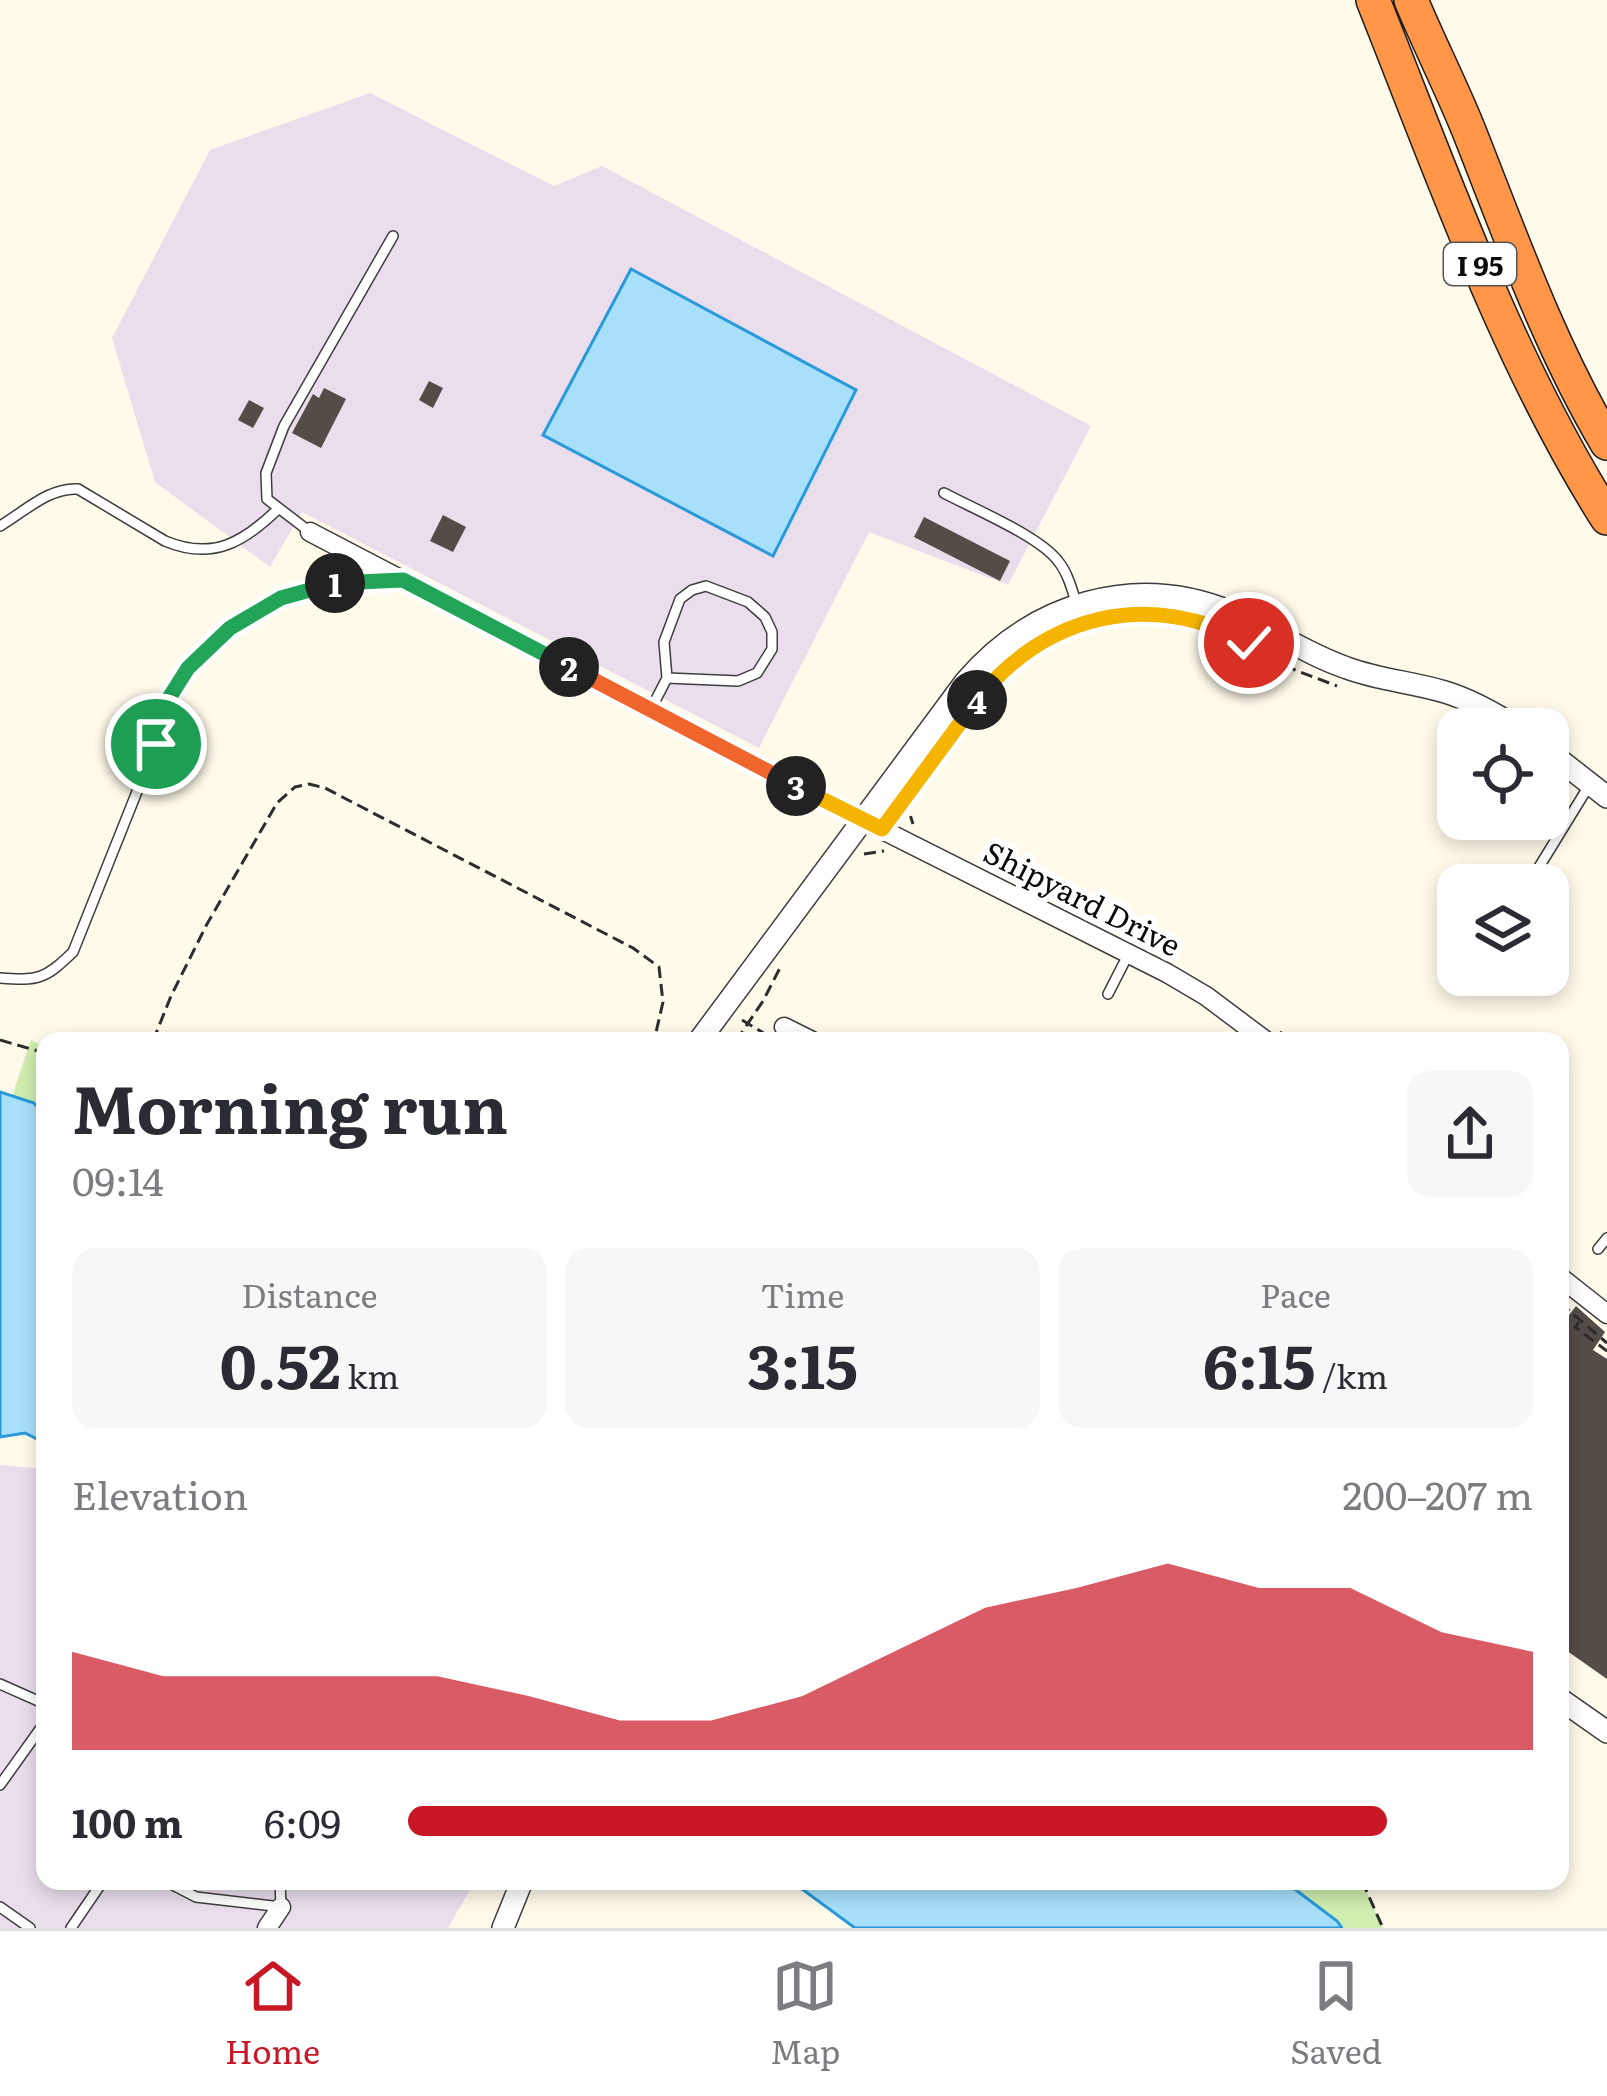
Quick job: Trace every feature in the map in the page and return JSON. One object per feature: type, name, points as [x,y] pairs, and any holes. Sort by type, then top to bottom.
[{"type":"highway","name":"I 95","points":[[1373,0],[1510,335],[1548,418],[1607,518]]},
{"type":"highway","name":"I 95","points":[[1412,0],[1526,277],[1607,442]]},
{"type":"street","name":"Shipyard Drive","points":[[310,532],[1129,953],[1196,989],[1254,1032]]},
{"type":"street","points":[[706,1032],[873,824],[981,663],[1046,617],[1107,598],[1178,598],[1243,618],[1369,676],[1460,698],[1479,708]]},
{"type":"street","points":[[1569,767],[1599,791]]},
{"type":"street","points":[[1569,1284],[1607,1314]]},
{"type":"street","points":[[1569,1705],[1607,1732]]},
{"type":"street","points":[[503,1928],[518,1890]]},
{"type":"street","points":[[266,1928],[280,1906]]},
{"type":"lane","points":[[310,532],[267,499],[266,473],[284,426],[393,236]]},
{"type":"lane","points":[[0,526],[54,492],[78,489],[165,541],[213,549],[244,539],[278,509]]},
{"type":"lane","points":[[944,494],[1035,542],[1057,559],[1077,605]]},
{"type":"lane","points":[[0,978],[27,980],[51,974],[73,952],[156,744],[169,698],[188,668],[230,628],[281,598],[337,583],[403,580]]},
{"type":"lane","points":[[652,709],[668,678],[664,643],[680,599],[706,586],[748,602],[765,617],[772,632],[772,649],[757,673],[738,681],[668,678]]},
{"type":"lane","points":[[1544,864],[1599,791]]},
{"type":"lane","points":[[1108,994],[1129,953]]},
{"type":"lane","points":[[1598,1249],[1607,1238]]},
{"type":"lane","points":[[0,1684],[36,1701]]},
{"type":"lane","points":[[0,1785],[36,1735]]},
{"type":"lane","points":[[70,1928],[97,1890]]},
{"type":"lane","points":[[182,1890],[196,1897],[280,1906],[280,1890]]},
{"type":"lane","points":[[1,1909],[30,1928]]},
{"type":"path","points":[[1249,643],[1295,670],[1352,691]]},
{"type":"path","points":[[157,1032],[207,924],[267,818],[285,794],[309,784],[325,788],[633,948],[659,968],[663,1002],[656,1032]]},
{"type":"path","points":[[862,854],[873,824]]},
{"type":"path","points":[[743,1032],[787,956]]},
{"type":"path","points":[[723,1008],[774,1032]]},
{"type":"path","points":[[0,1040],[36,1050]]},
{"type":"path","points":[[1569,1312],[1606,1341]]},
{"type":"path","points":[[1580,1321],[1575,1327],[1607,1351]]},
{"type":"path","points":[[1366,1890],[1382,1928]]},
{"type":"shaded area","points":[[370,93],[554,186],[602,166],[1091,426],[1008,585],[869,532],[759,748],[302,512],[270,567],[155,482],[112,338],[210,150]]},
{"type":"shaded area","points":[[0,1465],[36,1468],[36,1890],[470,1890],[448,1928],[0,1928]]},
{"type":"green space","points":[[31,1040],[36,1042],[36,1105],[12,1096]]},
{"type":"green space","points":[[1296,1890],[1366,1890],[1383,1928],[1345,1928]]},
{"type":"water","points":[[631,269],[856,390],[773,556],[543,435]]},
{"type":"water","points":[[0,1092],[36,1105],[36,1438],[25,1433],[0,1437]]},
{"type":"water","points":[[803,1890],[1296,1890],[1342,1928],[855,1928]]},
{"type":"building","points":[[429,381],[443,388],[433,408],[419,400]]},
{"type":"building","points":[[324,388],[346,399],[321,448],[292,433],[313,394],[319,398]]},
{"type":"building","points":[[249,400],[264,408],[253,428],[238,420]]},
{"type":"building","points":[[443,515],[466,527],[453,552],[430,541]]},
{"type":"building","points":[[924,517],[1010,561],[1000,581],[914,537]]},
{"type":"building","points":[[1576,1306],[1605,1332],[1593,1350],[1607,1359],[1607,1679],[1569,1652],[1569,1315]]},
{"type":"route","points":[[156,744],[169,698],[188,668],[230,628],[281,598],[337,583],[403,580],[882,829],[989,685],[1026,651],[1057,633],[1112,616],[1154,614],[1199,622],[1249,643]]}]
